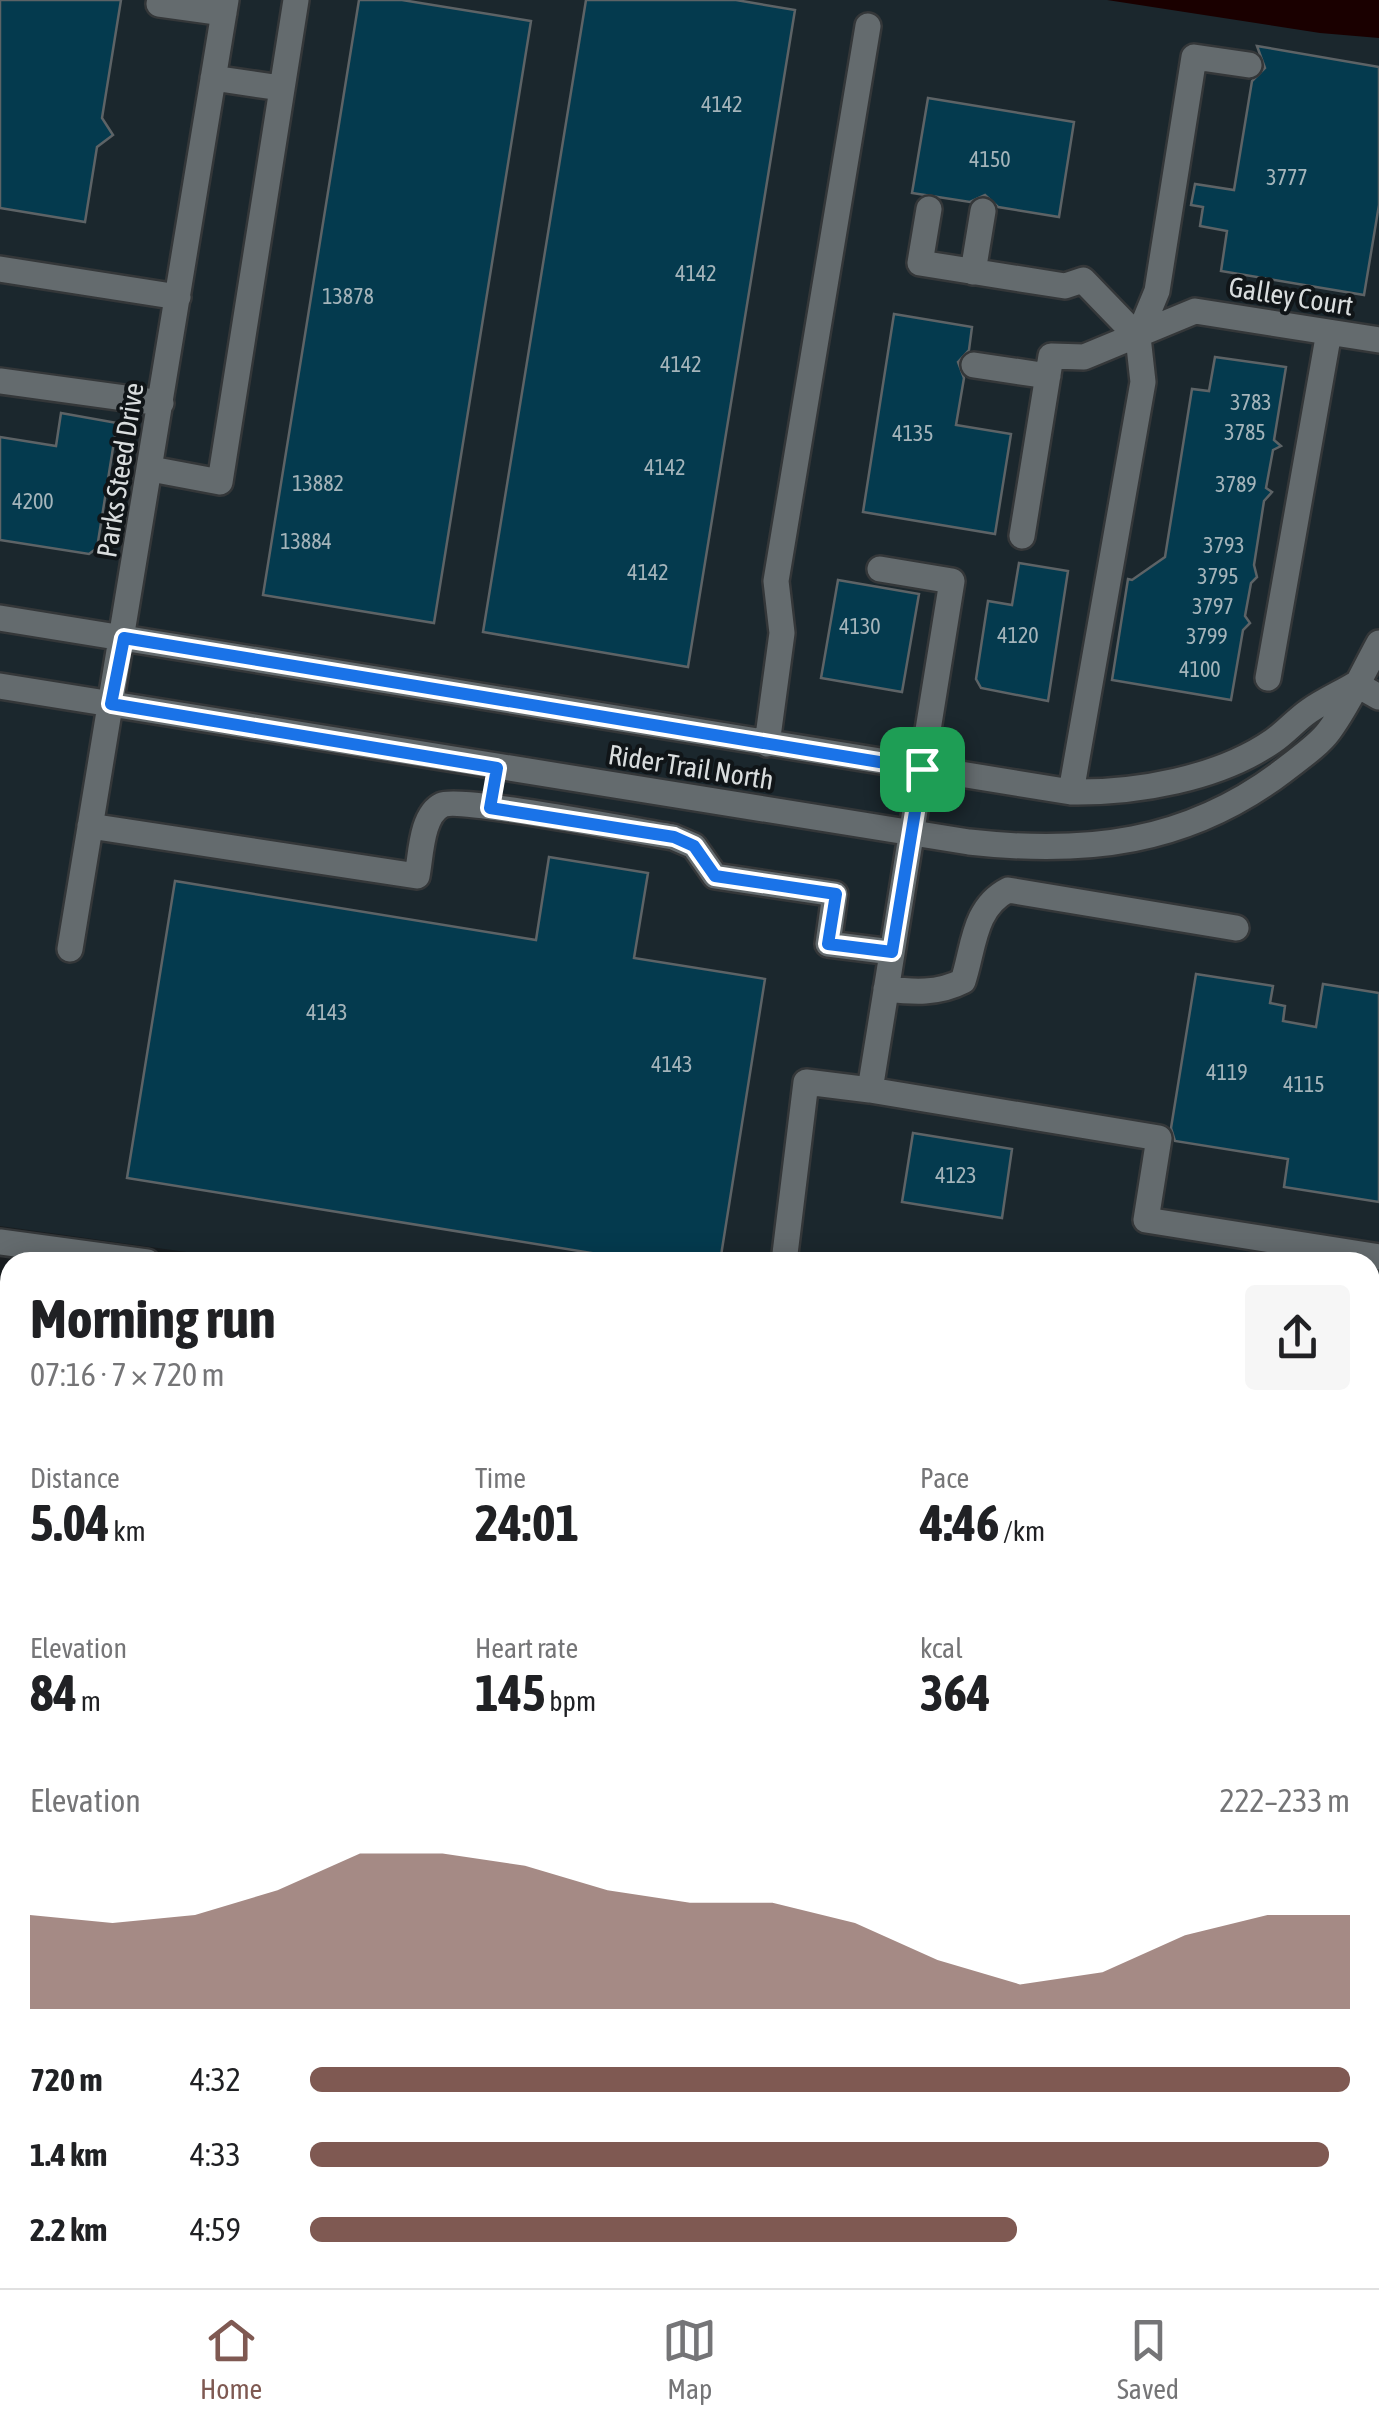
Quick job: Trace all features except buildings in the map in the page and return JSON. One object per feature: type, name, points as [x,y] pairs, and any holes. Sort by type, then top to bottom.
[{"type":"street","points":[[151,470],[220,482],[296,0]]},
{"type":"street","points":[[159,4],[225,7]]},
{"type":"street","name":"Parks Steed Drive","points":[[70,948],[225,7]]},
{"type":"street","points":[[767,744],[782,633],[776,581],[868,26]]},
{"type":"street","points":[[1071,792],[1143,382],[1138,336],[1157,290],[1194,57],[1250,65]]},
{"type":"street","points":[[214,78],[281,88]]},
{"type":"street","points":[[929,209],[920,263],[1065,286],[1083,280],[1138,336]]},
{"type":"street","points":[[973,272],[983,210]]},
{"type":"street","points":[[0,269],[178,298]]},
{"type":"street","name":"Galley Court","points":[[1048,376],[1051,356],[1084,358],[1196,311],[1379,340]]},
{"type":"street","points":[[1268,678],[1328,332]]},
{"type":"street","points":[[974,365],[1048,376],[1022,536]]},
{"type":"street","points":[[0,381],[161,402]]},
{"type":"street","points":[[870,1090],[952,580],[880,569]]},
{"type":"street","name":"Rider Trail North","points":[[0,618],[1071,792],[1120,793],[1170,783],[1224,764],[1330,710]]},
{"type":"street","points":[[1330,710],[1368,690],[1379,643]]},
{"type":"street","name":"Rider Trail North","points":[[0,686],[1026,848],[1078,848],[1164,833],[1210,816],[1254,793],[1328,732],[1330,710]]},
{"type":"street","points":[[502,810],[508,769]]},
{"type":"street","points":[[90,826],[416,876],[429,816],[442,805],[456,803],[674,837],[694,846],[715,876],[836,894],[828,944],[892,952]]},
{"type":"street","points":[[886,989],[921,992],[948,989],[962,981],[981,917],[989,903],[1008,890],[1236,928]]},
{"type":"street","points":[[785,1252],[806,1082],[1159,1138],[1146,1220],[1348,1252]]},
{"type":"street","points":[[0,1242],[74,1252]]},
{"type":"shaded area","points":[[0,0],[1379,0],[1379,1252],[186,1252],[0,1226]]},
{"type":"shaded area","points":[[1107,0],[1379,0],[1379,38],[1320,33]]},
{"type":"route","points":[[124,638],[922,769],[892,952],[828,944],[836,894],[715,876],[694,846],[674,837],[490,808],[497,768],[111,704],[124,638]]}]
